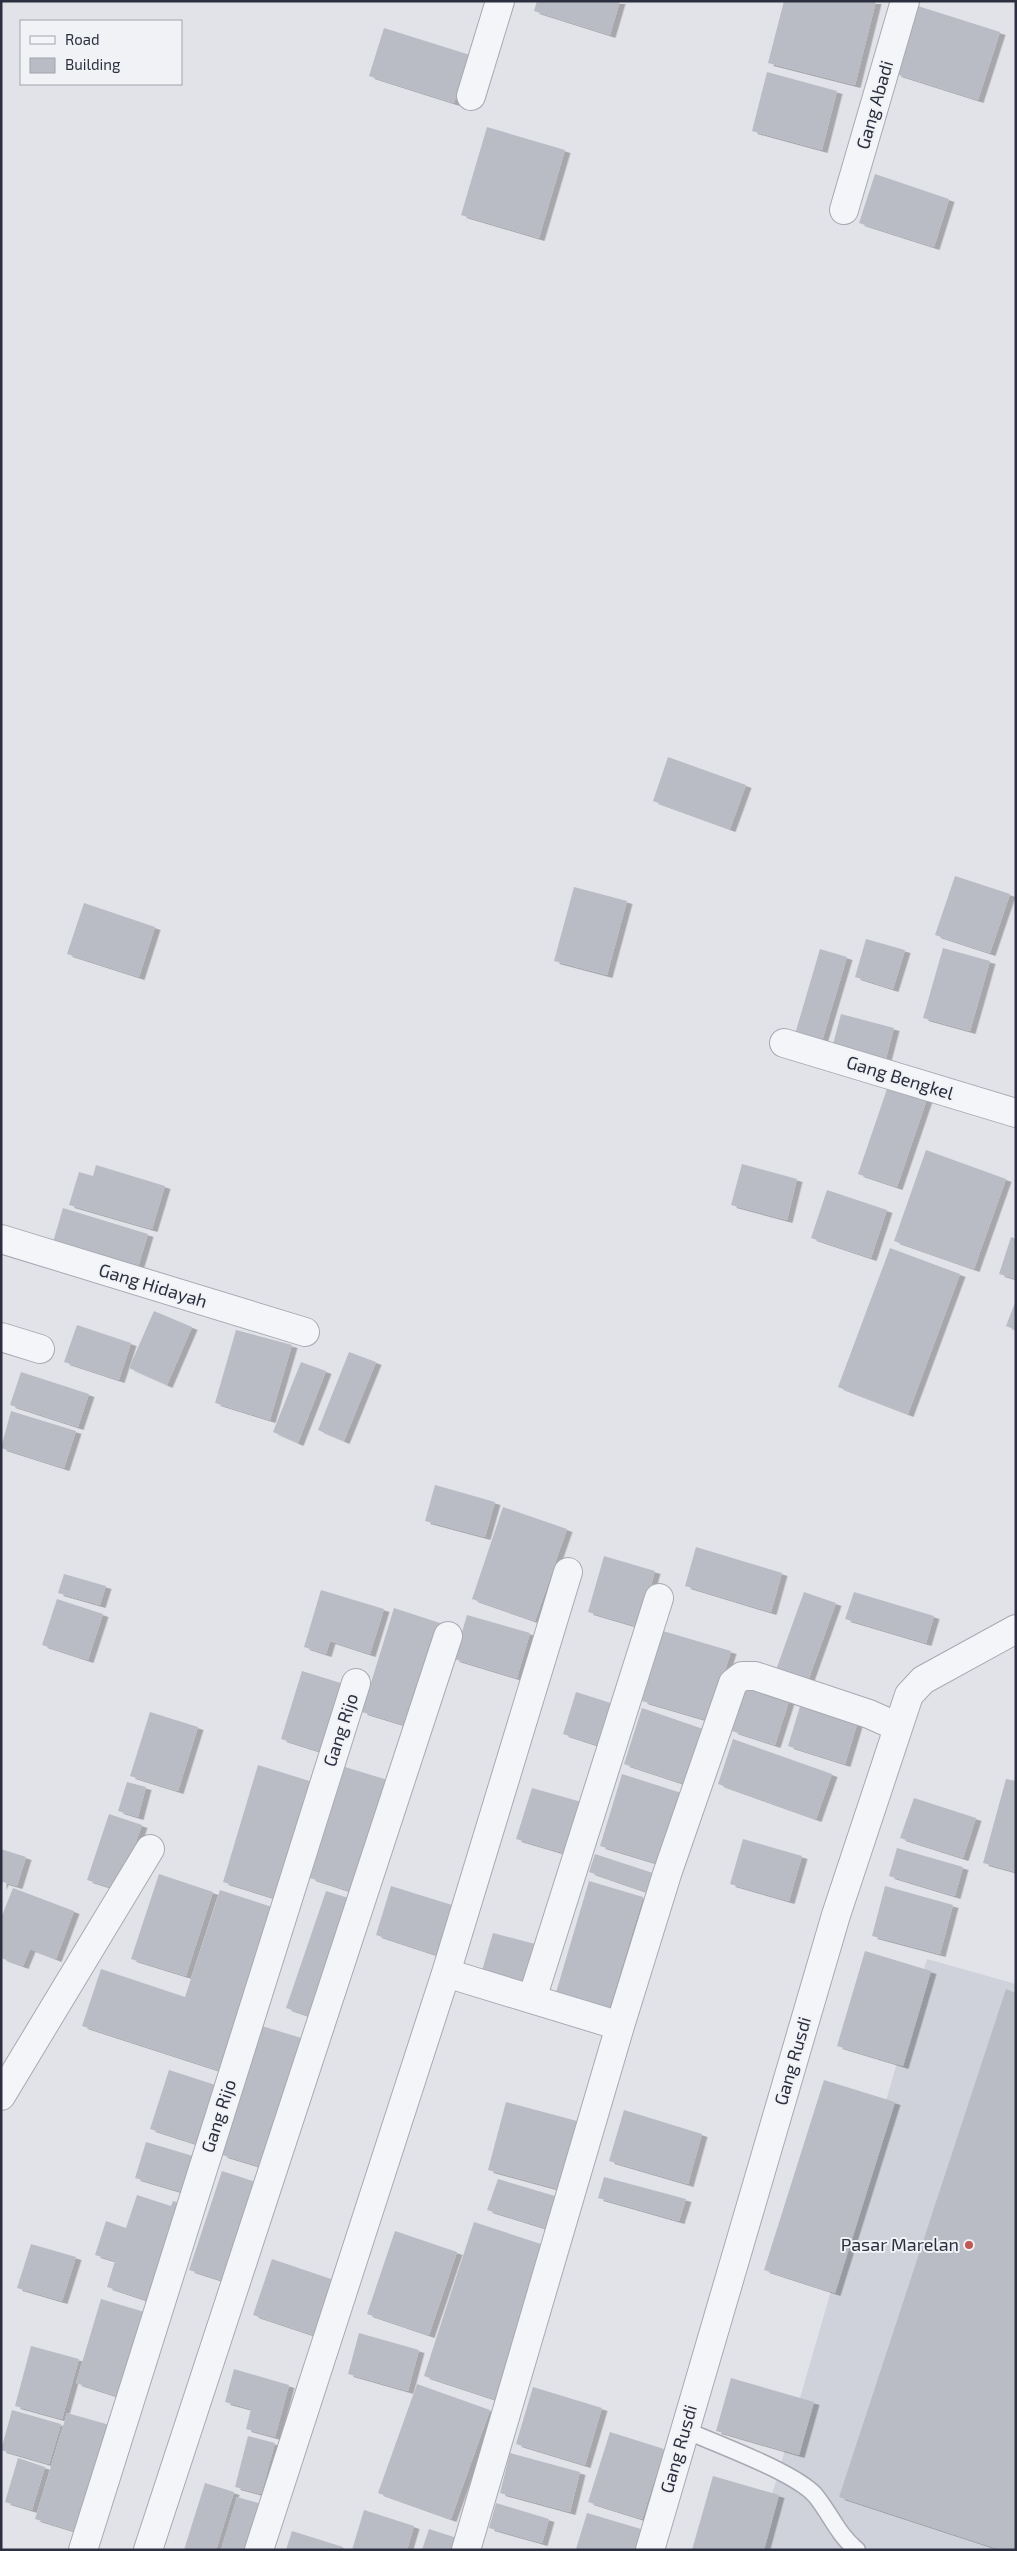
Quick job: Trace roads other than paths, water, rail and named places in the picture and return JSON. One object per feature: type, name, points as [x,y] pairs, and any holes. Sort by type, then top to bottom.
[{"type":"street","points":[[471,96],[500,1]]},
{"type":"street","name":"Gang Abadi","points":[[844,210],[906,1]]},
{"type":"street","name":"Gang Bengkel","points":[[784,1044],[1016,1113]]},
{"type":"street","name":"Gang Hidayah","points":[[1,1240],[305,1332]]},
{"type":"street","points":[[1,1337],[40,1349]]},
{"type":"street","points":[[259,2550],[446,1973],[568,1572]]},
{"type":"street","points":[[532,1999],[659,1598]]},
{"type":"street","name":"Gang Rusdi","points":[[650,2550],[836,1915],[909,1695],[923,1680],[1016,1629]]},
{"type":"street","points":[[148,2550],[448,1636]]},
{"type":"street","points":[[466,2550],[620,2026],[667,1874],[704,1773],[728,1693],[737,1678],[755,1676],[794,1687],[898,1727]]},
{"type":"street","name":"Gang Rijo","points":[[83,2550],[356,1683]]},
{"type":"street","points":[[1,2096],[150,1849]]},
{"type":"street","points":[[446,1973],[620,2026]]},
{"type":"lane","points":[[685,2430],[797,2480],[814,2495],[833,2523],[857,2550]]},
{"type":"place","name":"Pasar Marelan","points":[[969,2245]]}]
